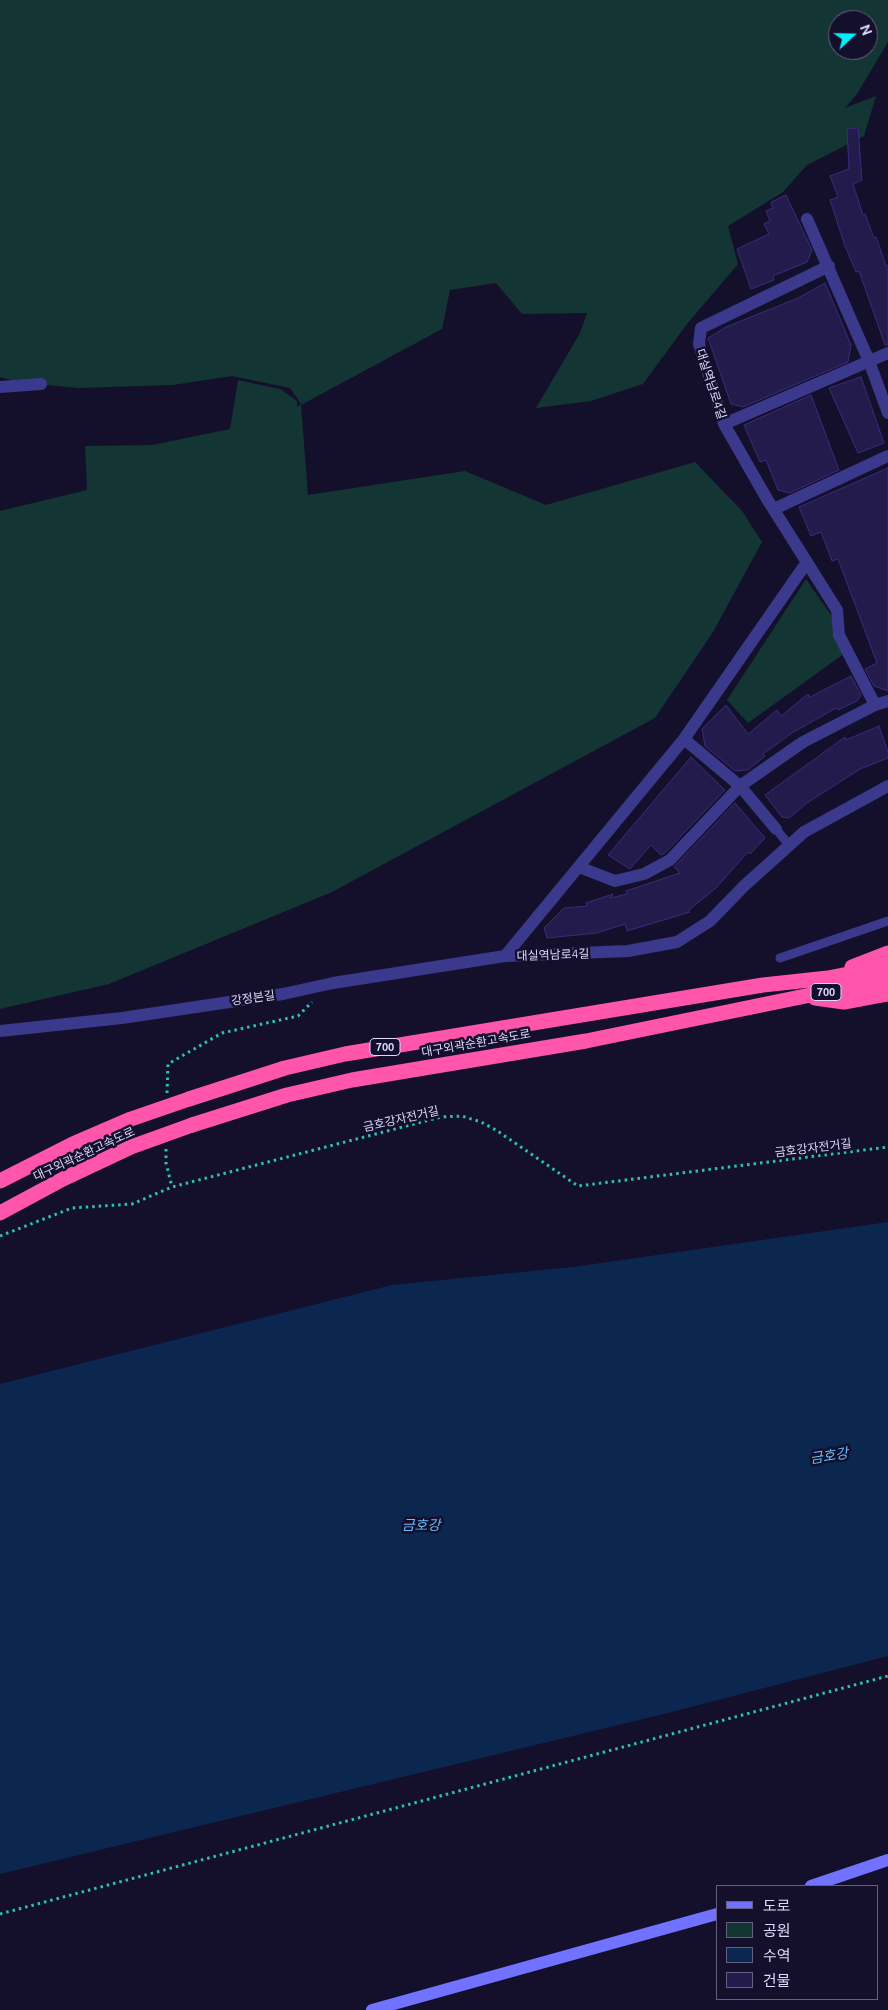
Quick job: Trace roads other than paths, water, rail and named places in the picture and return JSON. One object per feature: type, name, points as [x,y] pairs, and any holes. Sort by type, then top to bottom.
[{"type":"highway","points":[[828,978],[878,955],[888,953]]},
{"type":"highway","name":"대구외곽순환고속도로","points":[[0,1181],[131,1119],[285,1068],[345,1054],[763,985],[828,978],[888,966]]},
{"type":"highway","name":"대구외곽순환고속도로","points":[[0,1214],[63,1179],[131,1147],[192,1125],[287,1095],[352,1080],[586,1041],[888,979]]},
{"type":"highway","points":[[806,997],[844,1002],[888,994]]},
{"type":"main road","points":[[814,1885],[888,1860]]},
{"type":"main road","points":[[372,2010],[716,1914]]},
{"type":"street","points":[[807,219],[869,361],[888,413]]},
{"type":"street","name":"대실역남로4길","points":[[829,266],[701,328],[698,344],[724,424],[837,610],[838,635],[875,705]]},
{"type":"street","points":[[724,424],[888,353]]},
{"type":"street","points":[[0,387],[41,384]]},
{"type":"street","points":[[774,509],[888,456]]},
{"type":"street","name":"대실역남로4길","points":[[505,956],[684,740],[807,562]]},
{"type":"street","points":[[579,867],[615,881],[644,874],[670,860],[740,786],[803,742],[875,705],[888,701]]},
{"type":"street","points":[[684,740],[740,786],[776,829]]},
{"type":"street","name":"대실역남로4길","points":[[505,956],[628,951],[677,942],[710,921],[744,886],[804,832],[888,786]]},
{"type":"street","name":"강정본길","points":[[0,1031],[160,1012],[283,994],[333,983],[505,956]]},
{"type":"lane","points":[[776,829],[789,845]]},
{"type":"lane","points":[[780,958],[888,921]]},
{"type":"water","name":"금호강","points":[[888,1222],[888,1656],[664,1714],[0,1874],[0,1384],[392,1285],[573,1267]]}]
